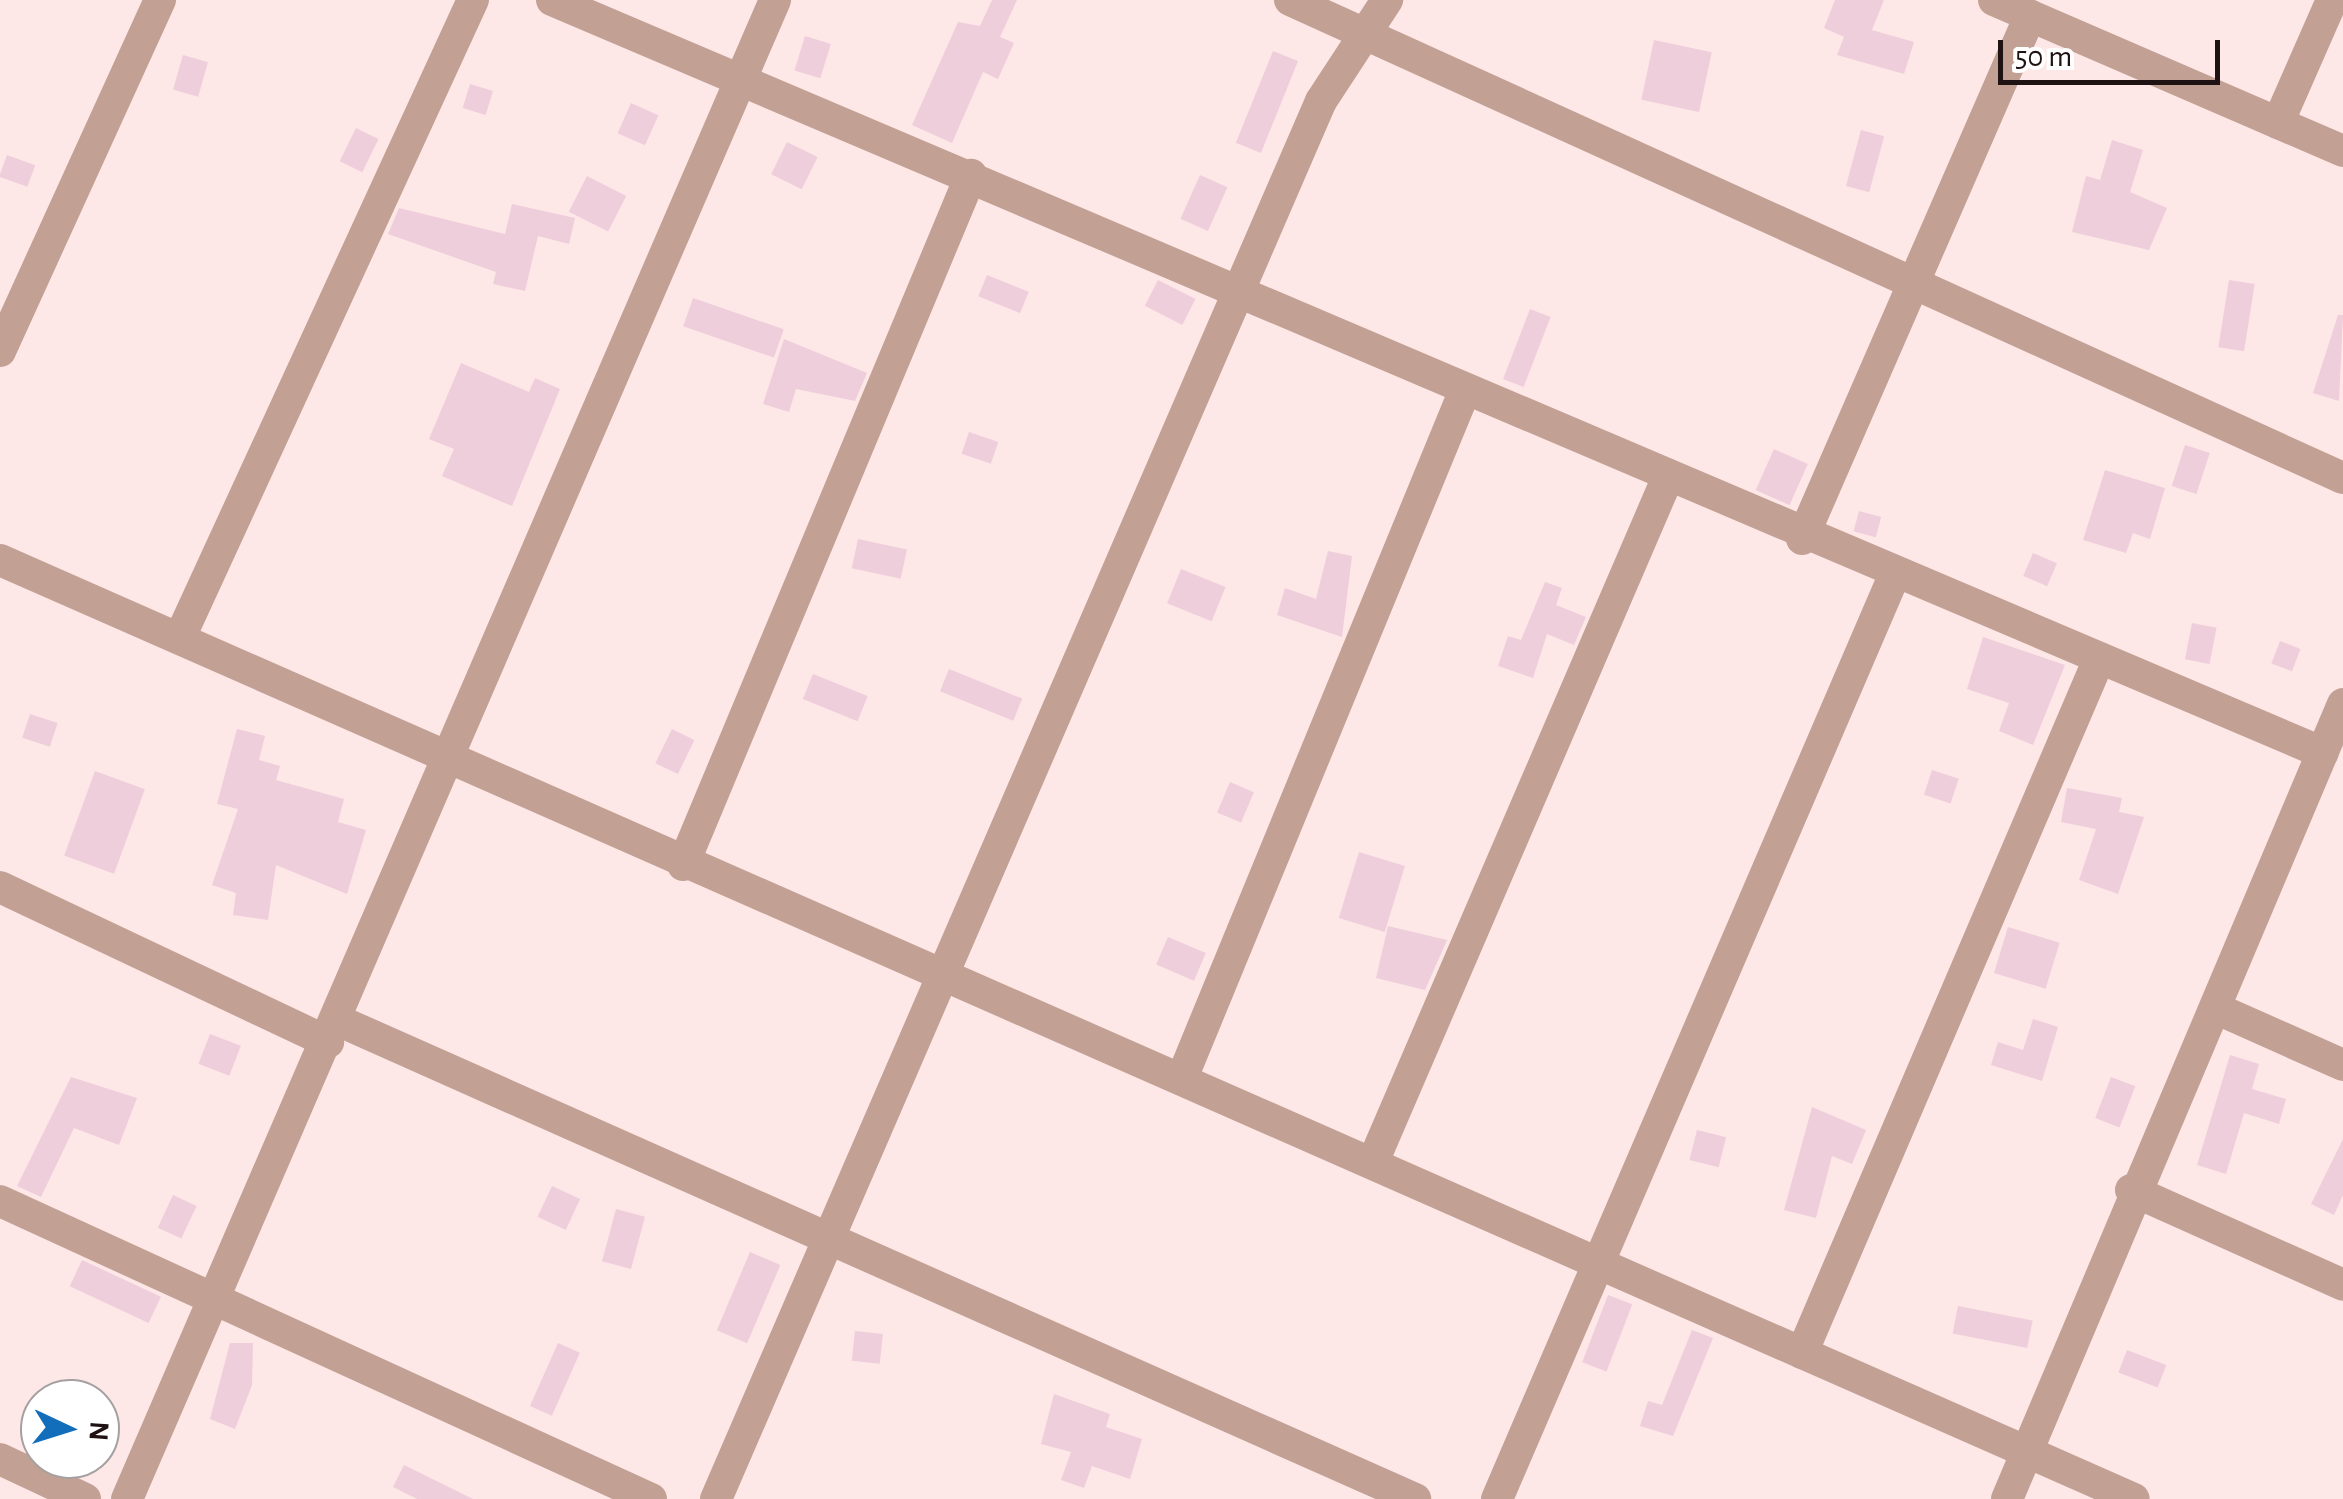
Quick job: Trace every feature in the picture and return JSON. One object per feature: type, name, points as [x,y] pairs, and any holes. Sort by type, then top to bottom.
[{"type":"street","points":[[0,351],[160,0]]},
{"type":"street","points":[[181,635],[473,0]]},
{"type":"street","points":[[552,0],[744,74],[1236,296],[1466,390],[1802,539],[2323,753]]},
{"type":"street","points":[[128,1499],[776,0]]},
{"type":"street","points":[[1290,0],[1922,281],[2343,478]]},
{"type":"street","points":[[716,1499],[1321,101],[1372,37],[1388,0]]},
{"type":"street","points":[[1994,0],[2343,151]]},
{"type":"street","points":[[2278,123],[2332,0]]},
{"type":"street","points":[[1802,539],[1922,281],[2030,16]]},
{"type":"street","points":[[683,865],[971,175]]},
{"type":"street","points":[[1182,1078],[1466,390]]},
{"type":"street","points":[[1373,1162],[1667,479]]},
{"type":"street","points":[[0,560],[181,635],[683,865],[943,972],[2134,1499]]},
{"type":"street","points":[[1498,1499],[1894,576]]},
{"type":"street","points":[[1802,1353],[2100,659]]},
{"type":"street","points":[[2007,1499],[2131,1190],[2215,1008],[2343,704]]},
{"type":"street","points":[[0,887],[830,1241],[1415,1499]]},
{"type":"street","points":[[2215,1008],[2343,1065]]},
{"type":"street","points":[[2131,1190],[2343,1285]]},
{"type":"street","points":[[0,1201],[651,1499]]},
{"type":"street","points":[[0,1459],[85,1499]]},
{"type":"building","points":[[992,0],[1017,0],[1000,37],[1014,43],[998,79],[983,72],[952,143],[912,125],[958,22],[980,26]]},
{"type":"building","points":[[1835,0],[1884,0],[1872,30],[1914,42],[1904,74],[1837,55],[1844,37],[1824,28]]},
{"type":"building","points":[[805,36],[831,44],[820,78],[794,70]]},
{"type":"building","points":[[1654,40],[1712,52],[1699,112],[1641,100]]},
{"type":"building","points":[[1273,51],[1298,61],[1261,153],[1236,143]]},
{"type":"building","points":[[183,55],[208,62],[198,97],[173,90]]},
{"type":"building","points":[[470,84],[493,91],[486,115],[463,108]]},
{"type":"building","points":[[631,103],[658,115],[645,145],[618,133]]},
{"type":"building","points":[[356,128],[378,139],[362,172],[340,161]]},
{"type":"building","points":[[1861,130],[1884,136],[1869,192],[1846,186]]},
{"type":"building","points":[[2112,140],[2143,150],[2130,192],[2167,208],[2149,250],[2072,232],[2086,176],[2100,180]]},
{"type":"building","points":[[787,142],[818,157],[802,189],[771,174]]},
{"type":"building","points":[[7,155],[35,165],[27,187],[0,177]]},
{"type":"building","points":[[1200,175],[1227,187],[1208,231],[1180,219]]},
{"type":"building","points":[[587,176],[626,196],[608,232],[569,212]]},
{"type":"building","points":[[512,204],[575,218],[569,244],[538,236],[525,291],[493,284],[496,272],[388,234],[399,208],[505,234]]},
{"type":"building","points":[[987,275],[1029,292],[1020,313],[978,296]]},
{"type":"building","points":[[1158,280],[1195,299],[1182,325],[1145,306]]},
{"type":"building","points":[[2229,280],[2255,284],[2244,351],[2218,347]]},
{"type":"building","points":[[693,298],[784,329],[774,358],[683,326]]},
{"type":"building","points":[[1530,309],[1551,317],[1524,387],[1503,379]]},
{"type":"building","points":[[2338,315],[2343,315],[2339,401],[2313,393]]},
{"type":"building","points":[[784,339],[867,373],[855,401],[796,389],[789,412],[763,404]]},
{"type":"building","points":[[461,363],[529,392],[535,378],[560,389],[512,506],[442,476],[454,449],[429,439]]},
{"type":"building","points":[[969,432],[998,442],[991,464],[962,454]]},
{"type":"building","points":[[2185,445],[2210,453],[2196,494],[2172,486]]},
{"type":"building","points":[[1774,449],[1808,464],[1789,505],[1756,490]]},
{"type":"building","points":[[2105,470],[2165,488],[2150,539],[2133,533],[2126,553],[2083,540]]},
{"type":"building","points":[[1859,511],[1881,517],[1876,537],[1854,531]]},
{"type":"building","points":[[858,539],[907,549],[901,579],[852,568]]},
{"type":"building","points":[[1328,551],[1352,556],[1342,637],[1277,615],[1285,588],[1316,599]]},
{"type":"building","points":[[2033,553],[2057,563],[2047,586],[2023,576]]},
{"type":"building","points":[[1181,569],[1226,587],[1212,621],[1167,603]]},
{"type":"building","points":[[1545,582],[1562,588],[1556,605],[1586,617],[1574,645],[1547,634],[1533,678],[1498,666],[1508,636],[1521,640]]},
{"type":"building","points":[[2192,623],[2217,628],[2209,664],[2185,659]]},
{"type":"building","points":[[1983,637],[2065,665],[2033,745],[1999,731],[2009,703],[1967,689]]},
{"type":"building","points":[[2280,641],[2301,649],[2292,671],[2271,663]]},
{"type":"building","points":[[949,669],[1022,699],[1013,721],[940,691]]},
{"type":"building","points":[[813,674],[868,696],[858,721],[803,699]]},
{"type":"building","points":[[30,714],[58,723],[50,747],[22,738]]},
{"type":"building","points":[[237,729],[265,736],[259,760],[280,766],[276,780],[344,799],[338,822],[366,830],[347,894],[276,865],[268,920],[233,915],[236,893],[212,885],[238,809],[217,804]]},
{"type":"building","points":[[672,729],[694,740],[678,774],[655,763]]},
{"type":"building","points":[[1932,770],[1959,779],[1951,803],[1924,795]]},
{"type":"building","points":[[95,771],[145,789],[114,874],[64,856]]},
{"type":"building","points":[[1230,782],[1254,792],[1241,823],[1217,812]]},
{"type":"building","points":[[2067,788],[2122,798],[2119,812],[2144,817],[2118,894],[2079,880],[2096,829],[2061,822]]},
{"type":"building","points":[[1359,852],[1405,866],[1385,932],[1339,918]]},
{"type":"building","points":[[1388,926],[1447,940],[1425,990],[1376,978]]},
{"type":"building","points":[[2008,927],[2060,943],[2046,989],[1994,973]]},
{"type":"building","points":[[1168,937],[1206,953],[1194,981],[1156,965]]},
{"type":"building","points":[[2033,1019],[2058,1027],[2042,1081],[1991,1065],[1998,1042],[2023,1050]]},
{"type":"building","points":[[210,1034],[241,1046],[229,1076],[199,1064]]},
{"type":"building","points":[[2230,1055],[2259,1064],[2252,1089],[2286,1099],[2279,1124],[2244,1113],[2226,1174],[2197,1165]]},
{"type":"building","points":[[71,1077],[137,1098],[119,1145],[74,1128],[41,1197],[17,1186]]},
{"type":"building","points":[[2111,1077],[2135,1086],[2120,1127],[2095,1118]]},
{"type":"building","points":[[1812,1107],[1866,1130],[1852,1164],[1832,1156],[1816,1218],[1784,1210]]},
{"type":"building","points":[[1697,1130],[1726,1137],[1719,1167],[1690,1160]]},
{"type":"building","points":[[2343,1139],[2343,1195],[2334,1215],[2311,1204]]},
{"type":"building","points":[[552,1186],[580,1199],[566,1230],[538,1217]]},
{"type":"building","points":[[173,1195],[197,1206],[181,1239],[158,1228]]},
{"type":"building","points":[[616,1209],[645,1217],[631,1269],[602,1261]]},
{"type":"building","points":[[750,1252],[780,1265],[747,1343],[717,1330]]},
{"type":"building","points":[[82,1260],[161,1297],[149,1323],[70,1286]]},
{"type":"building","points":[[1608,1295],[1632,1304],[1606,1372],[1582,1362]]},
{"type":"building","points":[[1958,1306],[2033,1321],[2027,1348],[1953,1333]]},
{"type":"building","points":[[1692,1330],[1713,1338],[1673,1436],[1640,1426],[1648,1401],[1662,1405]]},
{"type":"building","points":[[855,1331],[883,1334],[880,1364],[852,1361]]},
{"type":"building","points":[[230,1343],[253,1343],[252,1385],[235,1429],[210,1419]]},
{"type":"building","points":[[558,1343],[580,1353],[552,1416],[530,1406]]},
{"type":"building","points":[[2127,1350],[2166,1365],[2158,1387],[2118,1372]]},
{"type":"building","points":[[1054,1394],[1110,1414],[1106,1427],[1142,1439],[1130,1479],[1092,1466],[1084,1488],[1061,1480],[1071,1452],[1041,1444]]},
{"type":"building","points":[[404,1465],[473,1499],[417,1499],[393,1487]]}]
